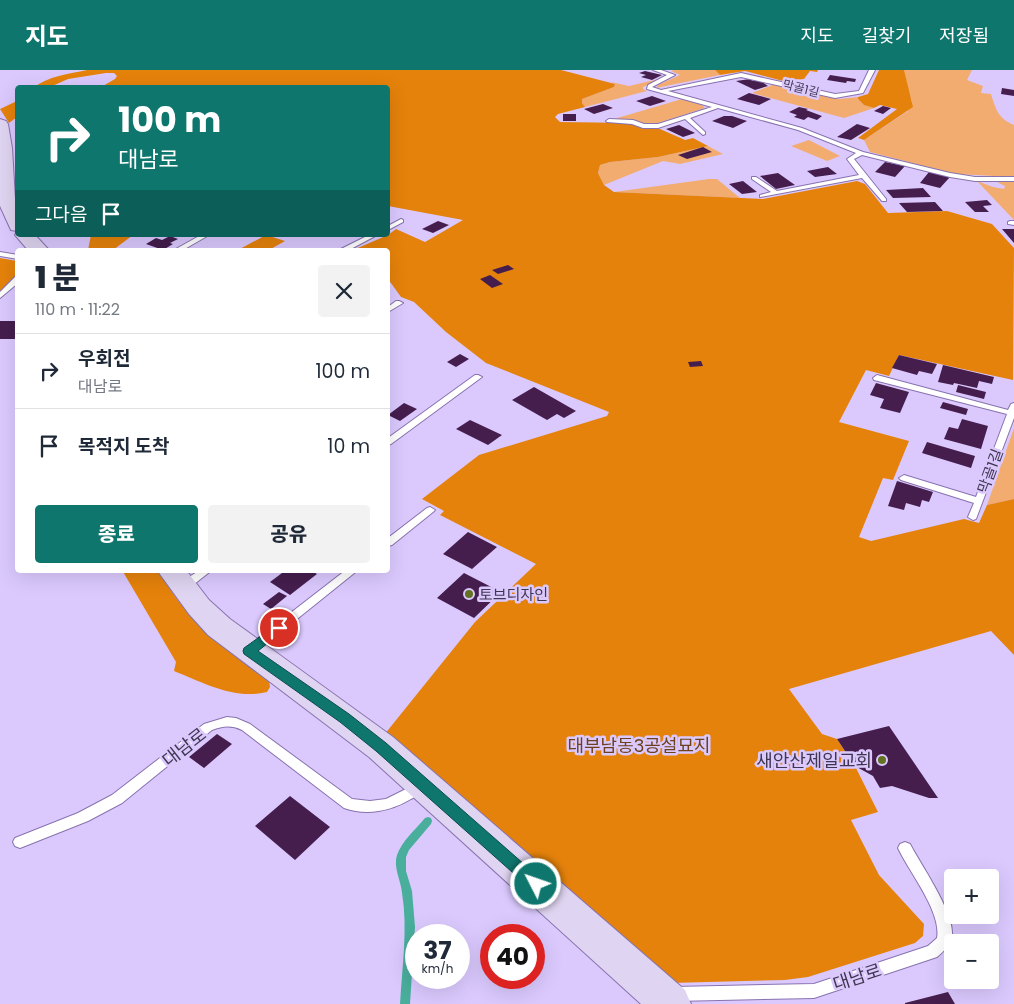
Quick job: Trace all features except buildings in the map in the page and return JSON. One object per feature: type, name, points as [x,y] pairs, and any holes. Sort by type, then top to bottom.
[{"type":"street","points":[[0,124],[3,133],[3,178],[6,199],[15,219]]},
{"type":"street","points":[[26,237],[37,248]]},
{"type":"street","name":"대남로","points":[[187,576],[219,627],[381,747],[666,999]]},
{"type":"lane","points":[[656,70],[672,75],[648,88],[821,136],[861,153],[964,178],[1014,179]]},
{"type":"lane","name":"막골1길","points":[[658,91],[741,74],[840,96],[861,92],[872,70]]},
{"type":"lane","points":[[609,121],[634,122],[643,126],[658,126],[718,107]]},
{"type":"lane","points":[[686,117],[703,132]]},
{"type":"lane","points":[[861,153],[850,159],[884,200]]},
{"type":"lane","points":[[762,196],[862,176],[862,174]]},
{"type":"lane","points":[[754,178],[776,193]]},
{"type":"lane","points":[[390,227],[401,221]]},
{"type":"lane","points":[[182,248],[202,237]]},
{"type":"lane","points":[[347,248],[370,237]]},
{"type":"lane","points":[[0,254],[15,256]]},
{"type":"lane","points":[[0,296],[15,282]]},
{"type":"lane","points":[[390,309],[399,303]]},
{"type":"lane","points":[[390,441],[478,377]]},
{"type":"lane","name":"막골1길","points":[[877,378],[1013,410],[973,517]]},
{"type":"lane","name":"막골1길","points":[[904,478],[979,501]]},
{"type":"lane","points":[[390,541],[430,510]]},
{"type":"lane","points":[[249,651],[349,573]]},
{"type":"lane","name":"대남로","points":[[20,842],[102,809],[208,727],[222,721],[236,721],[246,727],[349,804],[367,808],[383,807],[398,802],[422,785]]},
{"type":"lane","name":"대남로","points":[[666,999],[814,990],[932,952],[943,944],[946,932],[942,916],[904,848]]},
{"type":"shaded area","points":[[715,70],[720,75],[656,88],[658,85],[680,75],[671,71]]},
{"type":"shaded area","points":[[904,70],[972,70],[967,80],[983,86],[981,93],[991,94],[998,113],[1014,125],[1014,177],[955,174],[870,152],[864,140],[908,111],[912,101]]},
{"type":"shaded area","points":[[663,78],[643,87],[647,91],[585,107],[582,103],[582,99],[614,87],[615,84],[611,82],[629,86]]},
{"type":"shaded area","points":[[775,84],[839,99],[858,97],[864,105],[874,108],[844,118],[752,93]]},
{"type":"shaded area","points":[[682,99],[702,105],[705,108],[655,124],[644,124],[631,119],[614,119]]},
{"type":"shaded area","points":[[809,140],[840,156],[827,161],[791,146]]},
{"type":"shaded area","points":[[708,146],[723,154],[680,164],[663,161],[604,185],[598,173],[600,165],[610,162],[658,157]]},
{"type":"shaded area","points":[[709,179],[717,179],[740,198],[614,192]]},
{"type":"shaded area","points":[[977,181],[1004,189],[1005,186],[997,182],[1014,181],[1014,220]]},
{"type":"shaded area","points":[[1014,428],[1014,499],[987,505]]},
{"type":"green space","name":"대부남동3공설묘지","points":[[87,70],[561,70],[615,84],[614,87],[582,99],[585,107],[558,114],[555,117],[560,122],[632,123],[641,128],[660,129],[685,140],[693,138],[708,146],[658,157],[610,162],[600,165],[598,173],[604,185],[614,192],[763,199],[857,181],[865,184],[888,213],[947,211],[992,224],[1014,248],[1013,380],[899,355],[889,376],[866,370],[839,422],[909,441],[893,480],[883,478],[859,537],[871,541],[964,519],[979,523],[987,505],[1014,499],[1014,655],[991,631],[789,689],[822,734],[837,739],[855,766],[878,812],[851,820],[879,875],[924,924],[923,936],[915,943],[808,977],[785,980],[671,983],[384,735],[475,622],[536,564],[440,515],[444,511],[422,499],[479,455],[607,416],[609,412],[486,363],[446,332],[414,302],[401,297],[390,282],[390,248],[358,248],[383,237],[390,237],[390,234],[396,229],[425,242],[463,220],[390,206],[390,85],[104,85],[117,76],[114,73],[106,73],[68,79],[54,85],[38,85],[66,74]]},
{"type":"green space","points":[[715,70],[818,70],[817,72],[810,71],[804,79],[783,81],[745,71],[720,75]]},
{"type":"green space","points":[[879,70],[904,70],[913,107],[864,140],[858,138],[897,109],[880,105],[874,108],[864,105],[858,99],[858,97],[868,94]]},
{"type":"green space","points":[[15,102],[15,118],[9,123],[0,109]]},
{"type":"green space","points":[[91,237],[130,237],[116,248],[88,248]]},
{"type":"green space","points":[[262,237],[272,237],[285,241],[273,248],[242,248]]},
{"type":"green space","points":[[0,258],[15,261],[15,277],[0,291]]},
{"type":"green space","points":[[124,573],[161,573],[169,587],[194,618],[223,644],[269,680],[270,687],[267,692],[255,694],[243,694],[219,689],[174,671],[176,662]]},
{"type":"waterway","points":[[405,1004],[410,927],[407,891],[401,871],[401,857],[406,847],[428,821]]},
{"type":"place","name":"토브디자인","points":[[469,594]]},
{"type":"place","name":"새안산제일교회","points":[[882,760]]},
{"type":"route","points":[[279,628],[249,651],[307,691],[381,747],[536,884]]}]
